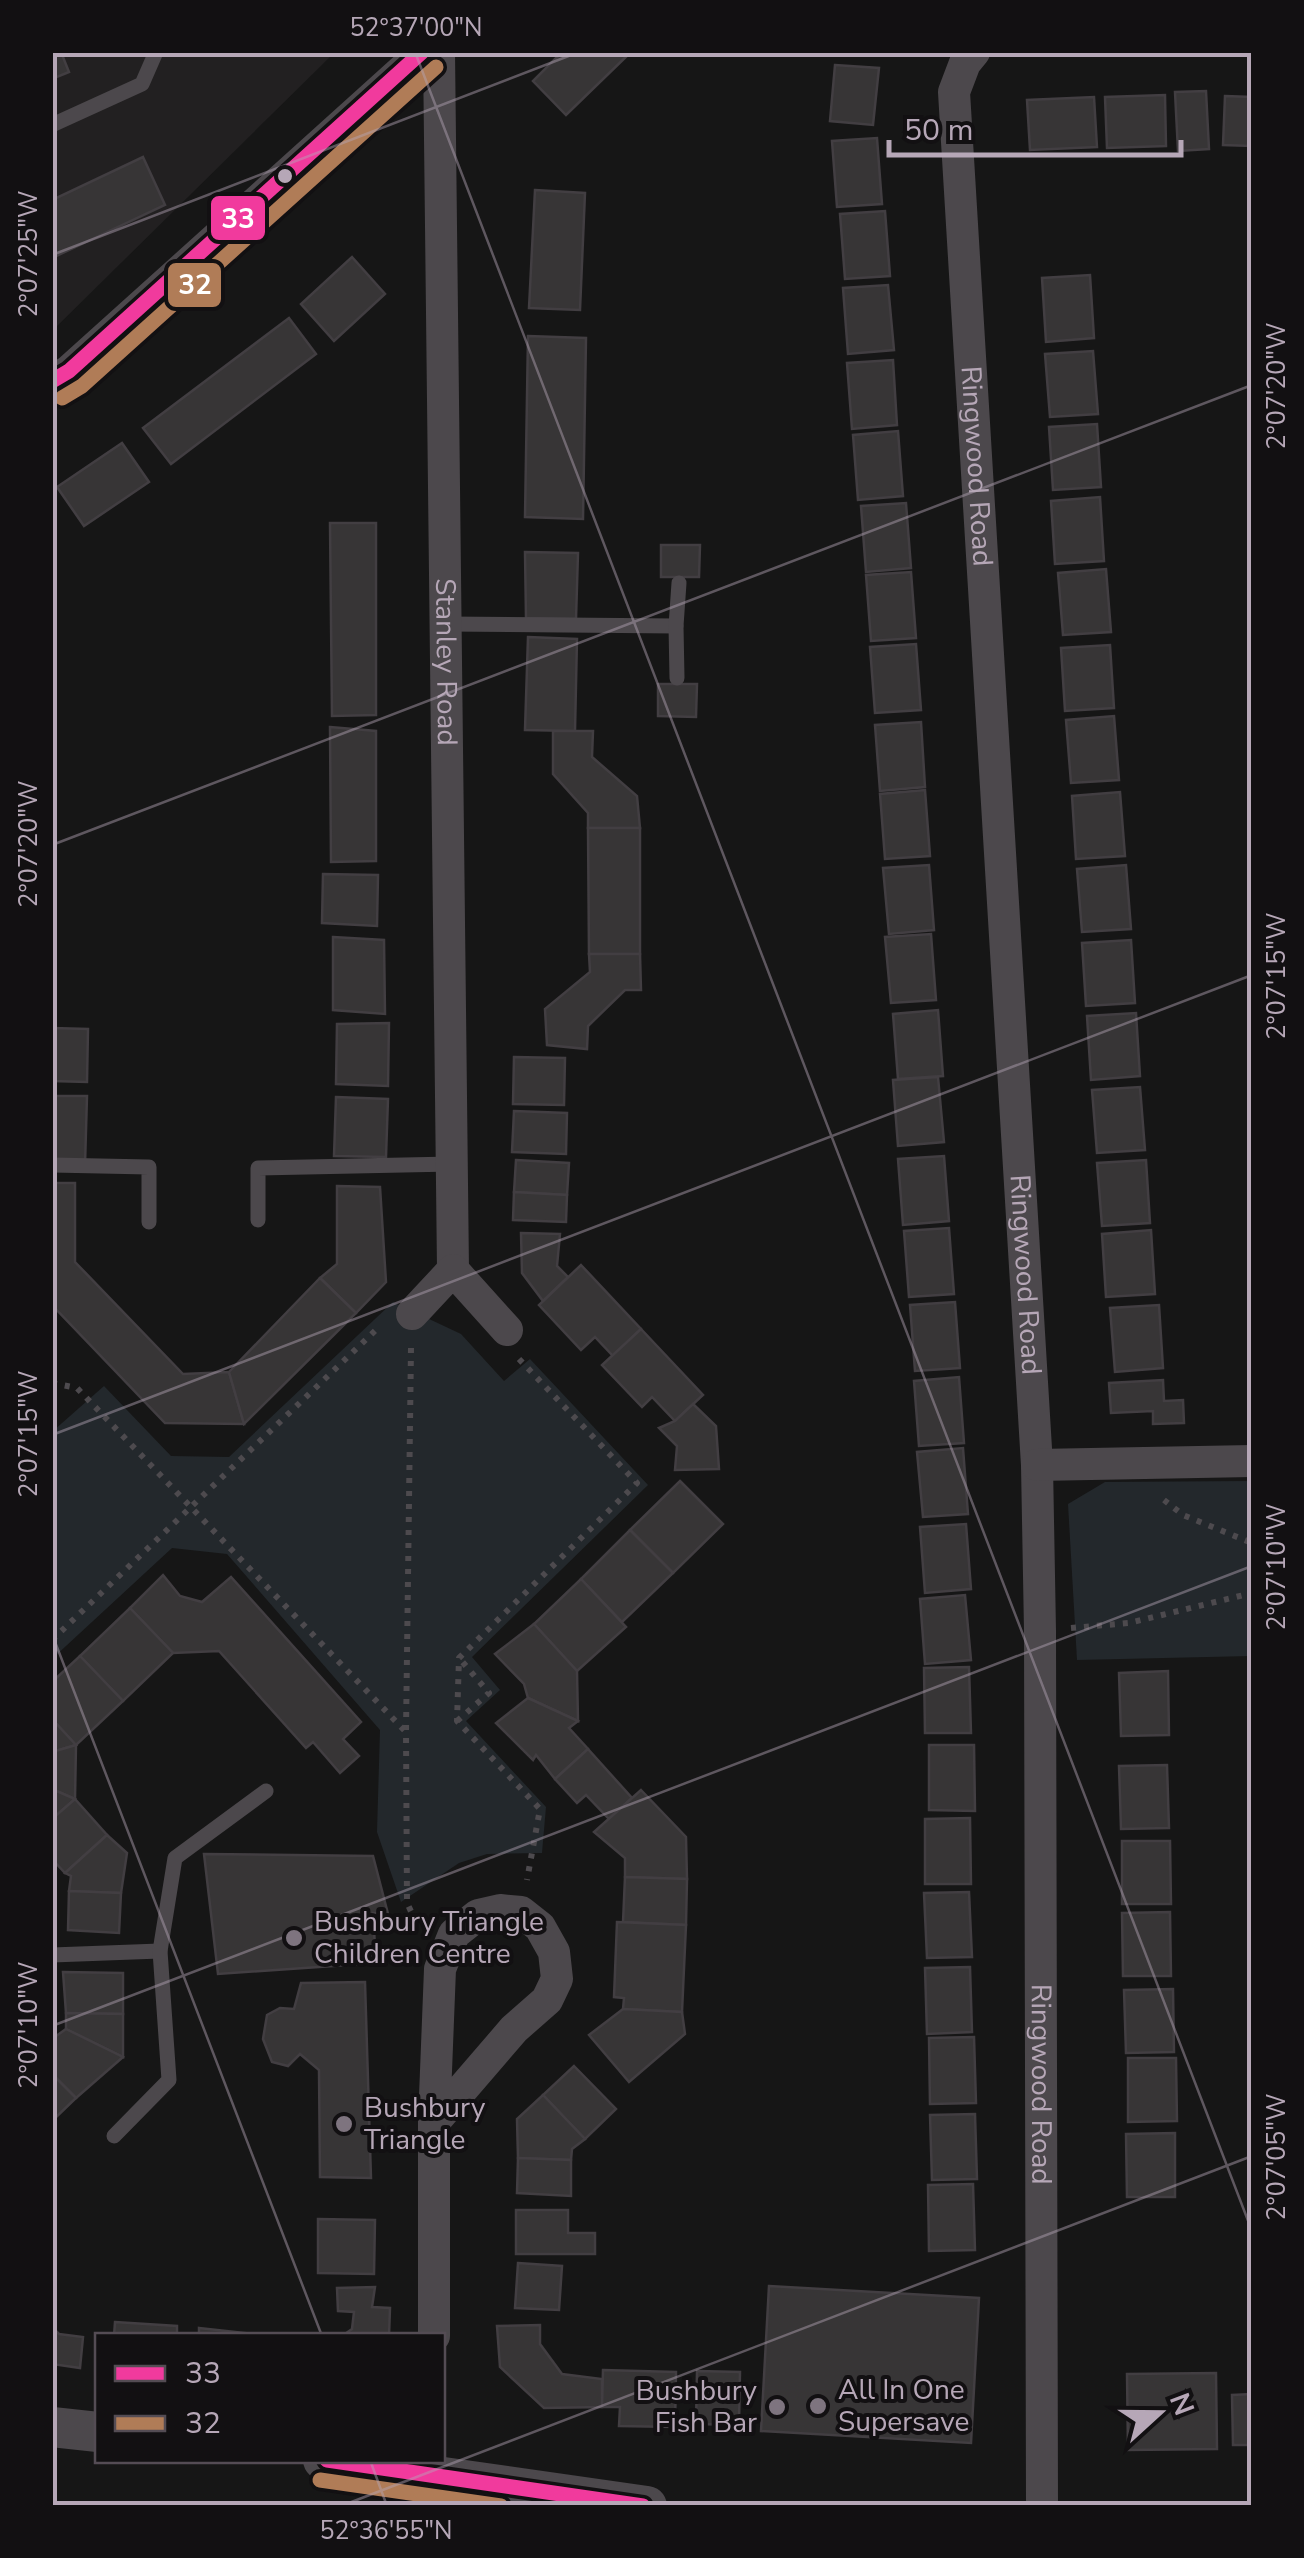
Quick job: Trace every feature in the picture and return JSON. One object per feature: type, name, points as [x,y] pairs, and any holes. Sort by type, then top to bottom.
[{"type":"street","points":[[52,380],[69,371],[423,52]]},
{"type":"street","name":"Stanley Road","points":[[438,52],[454,1270]]},
{"type":"street","name":"Ringwood Road","points":[[974,52],[964,63],[954,92],[1037,1465],[1042,2506]]},
{"type":"street","points":[[412,1314],[454,1270],[507,1330]]},
{"type":"street","points":[[1037,1465],[1252,1461]]},
{"type":"street","points":[[434,2122],[514,2029],[546,2000],[557,1979],[554,1952],[540,1927],[521,1912],[500,1910],[478,1915],[454,1934],[440,1969],[434,2122],[434,2333]]},
{"type":"street","points":[[52,2426],[95,2432]]},
{"type":"street","points":[[340,2463],[433,2480],[647,2506]]},
{"type":"lane","points":[[52,125],[142,84],[156,52]]},
{"type":"lane","points":[[677,678],[680,583]]},
{"type":"lane","points":[[446,624],[676,626]]},
{"type":"lane","points":[[258,1220],[258,1168],[452,1164]]},
{"type":"lane","points":[[52,1165],[148,1167],[149,1222]]},
{"type":"lane","points":[[114,2136],[168,2080],[160,1951],[175,1858],[266,1792]]},
{"type":"lane","points":[[52,1955],[160,1951]]},
{"type":"path","points":[[52,1640],[392,1314],[412,1314],[407,1903],[440,1969]]},
{"type":"path","points":[[507,1330],[521,1363],[637,1483],[459,1658],[457,1721],[540,1809],[521,1912]]},
{"type":"path","points":[[52,1383],[77,1388],[406,1732]]},
{"type":"path","points":[[1120,1464],[1182,1515],[1252,1543]]},
{"type":"path","points":[[1040,1631],[1129,1624],[1252,1592]]},
{"type":"path","points":[[457,1721],[489,1692],[459,1658]]},
{"type":"shaded area","points":[[53,53],[334,53],[53,330]]},
{"type":"shaded area","points":[[393,1302],[461,1334],[504,1381],[530,1359],[648,1485],[472,1657],[500,1690],[466,1721],[546,1807],[542,1853],[487,1854],[459,1863],[401,1902],[377,1832],[380,1730],[227,1554],[172,1548],[53,1658],[53,1431],[104,1386],[171,1456],[229,1457]]},
{"type":"shaded area","points":[[1251,1481],[1251,1656],[1077,1660],[1068,1504],[1105,1482]]},
{"type":"building","points":[[52,52],[61,52],[69,72],[52,79]]},
{"type":"building","points":[[562,52],[631,52],[566,115],[533,81]]},
{"type":"building","points":[[835,65],[879,68],[873,125],[830,121]]},
{"type":"building","points":[[1206,91],[1209,149],[1178,151],[1175,92]]},
{"type":"building","points":[[1165,95],[1166,146],[1107,148],[1105,97]]},
{"type":"building","points":[[1225,96],[1252,97],[1252,146],[1223,145]]},
{"type":"building","points":[[1094,97],[1097,147],[1030,150],[1027,100]]},
{"type":"building","points":[[877,138],[882,204],[837,207],[832,141]]},
{"type":"building","points":[[143,157],[165,205],[52,258],[52,200]]},
{"type":"building","points":[[535,190],[585,193],[580,310],[529,308]]},
{"type":"building","points":[[885,211],[890,276],[845,279],[840,214]]},
{"type":"building","points":[[352,257],[385,294],[334,341],[301,304]]},
{"type":"building","points":[[1090,275],[1094,338],[1046,342],[1042,278]]},
{"type":"building","points":[[888,285],[894,350],[848,354],[843,288]]},
{"type":"building","points":[[289,318],[316,354],[171,464],[143,428]]},
{"type":"building","points":[[528,336],[586,338],[583,519],[525,517]]},
{"type":"building","points":[[1093,351],[1098,414],[1050,417],[1045,354]]},
{"type":"building","points":[[893,360],[897,425],[852,429],[847,363]]},
{"type":"building","points":[[1097,424],[1101,487],[1053,490],[1049,427]]},
{"type":"building","points":[[898,431],[903,496],[858,500],[853,435]]},
{"type":"building","points":[[122,443],[149,482],[84,526],[57,487]]},
{"type":"building","points":[[1100,497],[1104,561],[1055,564],[1051,501]]},
{"type":"building","points":[[906,503],[911,568],[866,572],[861,506]]},
{"type":"building","points":[[330,523],[376,523],[376,715],[332,716]]},
{"type":"building","points":[[661,545],[700,545],[699,577],[661,577]]},
{"type":"building","points":[[525,552],[578,553],[576,619],[526,618]]},
{"type":"building","points":[[1106,569],[1111,632],[1063,635],[1058,573]]},
{"type":"building","points":[[911,572],[916,638],[871,641],[866,575]]},
{"type":"building","points":[[528,637],[577,639],[575,731],[525,730]]},
{"type":"building","points":[[916,644],[921,710],[875,713],[870,647]]},
{"type":"building","points":[[1110,645],[1114,708],[1065,711],[1061,648]]},
{"type":"building","points":[[658,684],[697,684],[696,717],[658,716]]},
{"type":"building","points":[[1114,716],[1119,780],[1071,783],[1066,720]]},
{"type":"building","points":[[921,722],[925,787],[880,791],[875,725]]},
{"type":"building","points":[[330,727],[376,731],[376,861],[331,862]]},
{"type":"building","points":[[553,731],[593,731],[592,757],[637,796],[640,828],[588,828],[588,813],[553,774]]},
{"type":"building","points":[[925,790],[930,856],[885,859],[880,794]]},
{"type":"building","points":[[1120,792],[1125,856],[1076,859],[1072,796]]},
{"type":"building","points":[[588,828],[640,828],[640,954],[589,954]]},
{"type":"building","points":[[929,865],[934,930],[889,934],[883,868]]},
{"type":"building","points":[[1126,865],[1131,929],[1082,932],[1077,869]]},
{"type":"building","points":[[323,874],[378,875],[377,926],[322,923]]},
{"type":"building","points":[[931,934],[936,1000],[891,1003],[885,937]]},
{"type":"building","points":[[333,937],[384,940],[385,1014],[333,1010]]},
{"type":"building","points":[[1131,940],[1135,1003],[1086,1006],[1082,943]]},
{"type":"building","points":[[589,954],[640,954],[641,990],[625,990],[588,1026],[587,1049],[547,1045],[545,1009],[590,972]]},
{"type":"building","points":[[938,1010],[943,1076],[898,1079],[893,1014]]},
{"type":"building","points":[[1136,1013],[1140,1076],[1091,1080],[1087,1016]]},
{"type":"building","points":[[389,1023],[388,1086],[336,1084],[337,1024]]},
{"type":"building","points":[[52,1028],[88,1029],[87,1082],[52,1081]]},
{"type":"building","points":[[514,1057],[565,1058],[564,1105],[513,1104]]},
{"type":"building","points":[[938,1077],[944,1142],[898,1146],[893,1080]]},
{"type":"building","points":[[1140,1087],[1145,1150],[1097,1153],[1092,1090]]},
{"type":"building","points":[[52,1096],[87,1096],[85,1165],[52,1164]]},
{"type":"building","points":[[336,1097],[388,1099],[386,1157],[334,1156]]},
{"type":"building","points":[[514,1111],[567,1113],[566,1154],[512,1152]]},
{"type":"building","points":[[944,1156],[949,1221],[903,1225],[898,1159]]},
{"type":"building","points":[[516,1160],[569,1163],[567,1195],[514,1192]]},
{"type":"building","points":[[1146,1160],[1150,1223],[1102,1226],[1097,1163]]},
{"type":"building","points":[[52,1183],[75,1183],[75,1262],[183,1374],[229,1372],[244,1424],[165,1423],[52,1305]]},
{"type":"building","points":[[337,1186],[380,1187],[386,1282],[356,1313],[320,1278],[337,1264]]},
{"type":"building","points":[[514,1192],[567,1195],[566,1222],[513,1220]]},
{"type":"building","points":[[949,1228],[954,1294],[909,1297],[904,1231]]},
{"type":"building","points":[[1151,1230],[1155,1294],[1106,1297],[1102,1234]]},
{"type":"building","points":[[521,1233],[560,1234],[557,1266],[568,1277],[543,1301],[522,1273]]},
{"type":"building","points":[[581,1265],[641,1329],[613,1356],[595,1337],[581,1350],[539,1305]]},
{"type":"building","points":[[320,1278],[356,1313],[244,1424],[229,1372]]},
{"type":"building","points":[[955,1302],[960,1368],[915,1371],[910,1305]]},
{"type":"building","points":[[1159,1305],[1163,1368],[1115,1372],[1110,1308]]},
{"type":"building","points":[[641,1329],[703,1395],[675,1421],[652,1397],[642,1407],[602,1365]]},
{"type":"building","points":[[959,1377],[964,1443],[919,1446],[914,1381]]},
{"type":"building","points":[[1163,1380],[1164,1401],[1183,1400],[1184,1423],[1153,1424],[1153,1411],[1111,1413],[1109,1383]]},
{"type":"building","points":[[693,1404],[716,1426],[719,1469],[675,1470],[677,1446],[659,1428],[675,1421]]},
{"type":"building","points":[[963,1448],[968,1514],[923,1517],[917,1452]]},
{"type":"building","points":[[680,1481],[723,1524],[673,1573],[630,1530]]},
{"type":"building","points":[[966,1524],[971,1589],[925,1593],[920,1527]]},
{"type":"building","points":[[630,1530],[673,1573],[622,1622],[581,1579]]},
{"type":"building","points":[[163,1575],[180,1596],[202,1602],[231,1577],[361,1722],[343,1739],[359,1756],[340,1773],[313,1742],[306,1748],[219,1651],[173,1653],[130,1608]]},
{"type":"building","points":[[581,1579],[626,1627],[577,1671],[534,1624]]},
{"type":"building","points":[[965,1595],[971,1660],[925,1664],[920,1599]]},
{"type":"building","points":[[130,1608],[173,1653],[123,1701],[80,1656]]},
{"type":"building","points":[[534,1624],[577,1671],[578,1721],[528,1698],[524,1684],[495,1654]]},
{"type":"building","points":[[80,1656],[123,1701],[76,1745],[52,1719],[52,1682]]},
{"type":"building","points":[[969,1667],[971,1733],[925,1733],[924,1668]]},
{"type":"building","points":[[1168,1671],[1169,1735],[1121,1736],[1119,1673]]},
{"type":"building","points":[[528,1698],[578,1721],[569,1728],[588,1749],[555,1779],[536,1755],[533,1760],[496,1723]]},
{"type":"building","points":[[52,1719],[76,1745],[52,1752]]},
{"type":"building","points":[[76,1745],[75,1799],[52,1789],[52,1752]]},
{"type":"building","points":[[929,1745],[974,1745],[975,1811],[929,1810]]},
{"type":"building","points":[[588,1749],[632,1798],[609,1819],[586,1795],[577,1803],[555,1779]]},
{"type":"building","points":[[1167,1765],[1169,1828],[1121,1829],[1119,1766]]},
{"type":"building","points":[[52,1789],[75,1799],[52,1819]]},
{"type":"building","points":[[641,1790],[686,1837],[687,1879],[625,1877],[625,1858],[594,1832]]},
{"type":"building","points":[[75,1799],[107,1835],[65,1873],[52,1859],[52,1819]]},
{"type":"building","points":[[970,1818],[971,1884],[925,1884],[925,1819]]},
{"type":"building","points":[[107,1835],[127,1853],[121,1893],[69,1891],[71,1876],[65,1873]]},
{"type":"building","points":[[1122,1841],[1170,1841],[1171,1904],[1122,1904]]},
{"type":"building","name":"Bushbury Triangle Children Centre","points":[[204,1854],[373,1856],[388,1914],[373,1913],[376,1963],[218,1974]]},
{"type":"building","points":[[625,1877],[687,1879],[686,1925],[623,1922]]},
{"type":"building","points":[[69,1891],[121,1893],[119,1933],[68,1930]]},
{"type":"building","points":[[969,1892],[972,1957],[927,1958],[924,1893]]},
{"type":"building","points":[[1170,1912],[1171,1976],[1123,1976],[1122,1913]]},
{"type":"building","points":[[617,1922],[686,1925],[682,2012],[623,2009],[624,1998],[614,1997]]},
{"type":"building","points":[[970,1967],[972,2032],[927,2034],[925,1968]]},
{"type":"building","points":[[63,1972],[123,1973],[123,2014],[66,2013]]},
{"type":"building","name":"Bushbury Triangle","points":[[365,1982],[371,2178],[320,2177],[319,2070],[300,2054],[288,2066],[272,2062],[263,2039],[267,2015],[280,2008],[294,2009],[301,1983]]},
{"type":"building","points":[[1173,1989],[1174,2052],[1126,2053],[1124,1990]]},
{"type":"building","points":[[623,2009],[682,2012],[685,2034],[629,2082],[589,2035]]},
{"type":"building","points":[[66,2013],[123,2014],[123,2057],[66,2029]]},
{"type":"building","points":[[66,2029],[123,2057],[76,2098],[52,2074],[52,2039]]},
{"type":"building","points":[[974,2037],[976,2103],[930,2104],[929,2038]]},
{"type":"building","points":[[1128,2058],[1176,2058],[1177,2121],[1128,2122]]},
{"type":"building","points":[[574,2066],[616,2109],[585,2139],[543,2095]]},
{"type":"building","points":[[52,2074],[76,2098],[52,2121]]},
{"type":"building","points":[[543,2095],[585,2139],[572,2149],[571,2160],[518,2158],[517,2119]]},
{"type":"building","points":[[975,2114],[977,2179],[932,2180],[930,2115]]},
{"type":"building","points":[[1175,2133],[1175,2197],[1127,2197],[1126,2134]]},
{"type":"building","points":[[518,2158],[571,2160],[571,2196],[517,2193]]},
{"type":"building","points":[[973,2184],[975,2250],[929,2251],[928,2185]]},
{"type":"building","points":[[516,2210],[568,2210],[568,2233],[595,2233],[595,2254],[516,2254]]},
{"type":"building","points":[[318,2219],[375,2220],[374,2274],[318,2273]]},
{"type":"building","points":[[518,2263],[562,2266],[559,2310],[515,2308]]},
{"type":"building","points":[[769,2286],[979,2298],[971,2443],[761,2431]]},
{"type":"building","points":[[375,2287],[372,2307],[390,2308],[389,2333],[346,2333],[352,2329],[354,2312],[338,2311],[337,2288]]},
{"type":"building","points":[[115,2322],[177,2326],[177,2333],[114,2333]]},
{"type":"building","points":[[540,2325],[540,2344],[562,2374],[602,2379],[602,2407],[544,2408],[500,2367],[497,2326]]},
{"type":"building","points":[[52,2327],[59,2334],[83,2337],[80,2368],[52,2364]]},
{"type":"building","points":[[199,2328],[245,2333],[199,2333]]},
{"type":"building","points":[[603,2370],[676,2372],[675,2427],[619,2426],[620,2407],[602,2407]]},
{"type":"building","points":[[697,2371],[740,2372],[739,2425],[696,2424]]},
{"type":"building","points":[[1216,2373],[1217,2449],[1128,2450],[1127,2374]]},
{"type":"building","points":[[1252,2394],[1252,2445],[1233,2445],[1232,2395]]},
{"type":"transit line","name":"33","points":[[52,381],[69,371],[422,52]]},
{"type":"transit line","name":"32","points":[[62,398],[82,386],[436,67]]},
{"type":"transit line","name":"33","points":[[348,2463],[643,2506]]},
{"type":"transit line","name":"32","points":[[320,2480],[501,2506]]},
{"type":"place","name":"Bushbury Triangle Children Centre","points":[[294,1938]]},
{"type":"place","name":"Bushbury Triangle","points":[[344,2124]]},
{"type":"place","name":"All In One Supersave","points":[[818,2406]]},
{"type":"place","name":"Bushbury Fish Bar","points":[[777,2407]]}]
